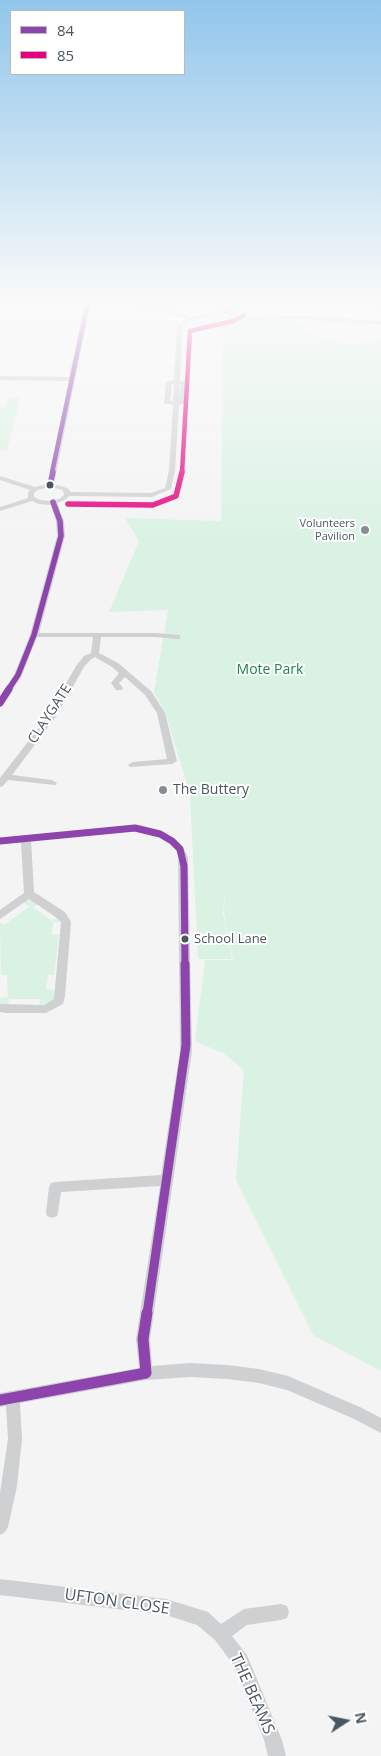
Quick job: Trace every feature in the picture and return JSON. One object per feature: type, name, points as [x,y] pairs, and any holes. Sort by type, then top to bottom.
[{"type":"street","points":[[50,485],[71,384]]},
{"type":"street","points":[[0,508],[32,499],[41,502],[53,502],[62,500],[68,494],[152,495],[168,489],[171,482],[177,384]]},
{"type":"street","points":[[0,478],[35,489]]},
{"type":"street","points":[[32,499],[30,494],[35,489],[50,485],[64,488],[68,494]]},
{"type":"street","points":[[0,703],[18,674],[34,635],[61,536],[60,521],[53,502]]},
{"type":"street","points":[[34,635],[98,634],[177,637]]},
{"type":"street","points":[[98,634],[95,654],[103,657],[148,693],[161,713],[172,762],[133,764]]},
{"type":"street","name":"CLAYGATE","points":[[3,780],[51,718],[80,666],[87,658],[95,654]]},
{"type":"street","points":[[118,688],[115,683],[124,673]]},
{"type":"street","name":"CLAYGATE","points":[[3,780],[52,783]]},
{"type":"street","points":[[0,840],[135,828],[160,834],[172,840],[180,849],[184,866],[186,1045],[143,1339],[146,1373]]},
{"type":"street","points":[[26,838],[29,894]]},
{"type":"street","points":[[0,915],[29,894]]},
{"type":"street","points":[[0,1008],[46,1009],[58,1001],[60,996],[66,922],[61,915],[29,894]]},
{"type":"street","points":[[52,1212],[55,1187],[166,1180]]},
{"type":"street","points":[[0,1527],[9,1486],[15,1439],[7,1400],[146,1373],[190,1370],[258,1376],[288,1383],[357,1413],[381,1426]]},
{"type":"street","name":"UFTON CLOSE","points":[[0,1588],[166,1607],[202,1618],[221,1634]]},
{"type":"street","points":[[221,1634],[244,1617],[281,1612]]},
{"type":"street","name":"THE BEAMS","points":[[221,1634],[241,1660],[273,1740],[276,1756]]},
{"type":"green space","name":"Mote Park","points":[[222,384],[381,384],[381,1371],[313,1335],[236,1180],[244,1070],[223,1053],[195,1041],[205,960],[233,960],[224,913],[225,889],[223,913],[232,959],[198,959],[190,794],[166,715],[154,692],[168,610],[109,612],[139,541],[125,518],[221,521]]},
{"type":"green space","points":[[9,398],[20,398],[7,451],[0,450],[0,407],[4,407]]},
{"type":"green space","points":[[29,900],[39,903],[33,907],[52,921],[58,917],[62,922],[53,922],[52,935],[59,935],[54,975],[48,975],[46,989],[55,990],[54,1001],[39,1005],[40,999],[9,999],[8,1006],[0,1003],[0,998],[8,997],[7,975],[1,975],[0,922],[4,925],[29,907],[23,902]]},
{"type":"transit line","name":"84","points":[[50,485],[71,384]]},
{"type":"transit line","name":"85","points":[[68,504],[153,505],[176,496],[182,472],[187,384]]},
{"type":"transit line","name":"84","points":[[0,703],[18,675],[34,635],[61,536],[60,521],[53,502]]},
{"type":"transit line","name":"84","points":[[0,841],[135,828],[160,834],[172,841],[180,849],[184,866],[186,1045],[143,1339],[146,1373],[0,1400]]},
{"type":"place","name":"Volunteers Pavilion","points":[[365,530]]},
{"type":"place","name":"The Buttery","points":[[163,790]]},
{"type":"place","name":"School Lane","points":[[185,939]]}]
